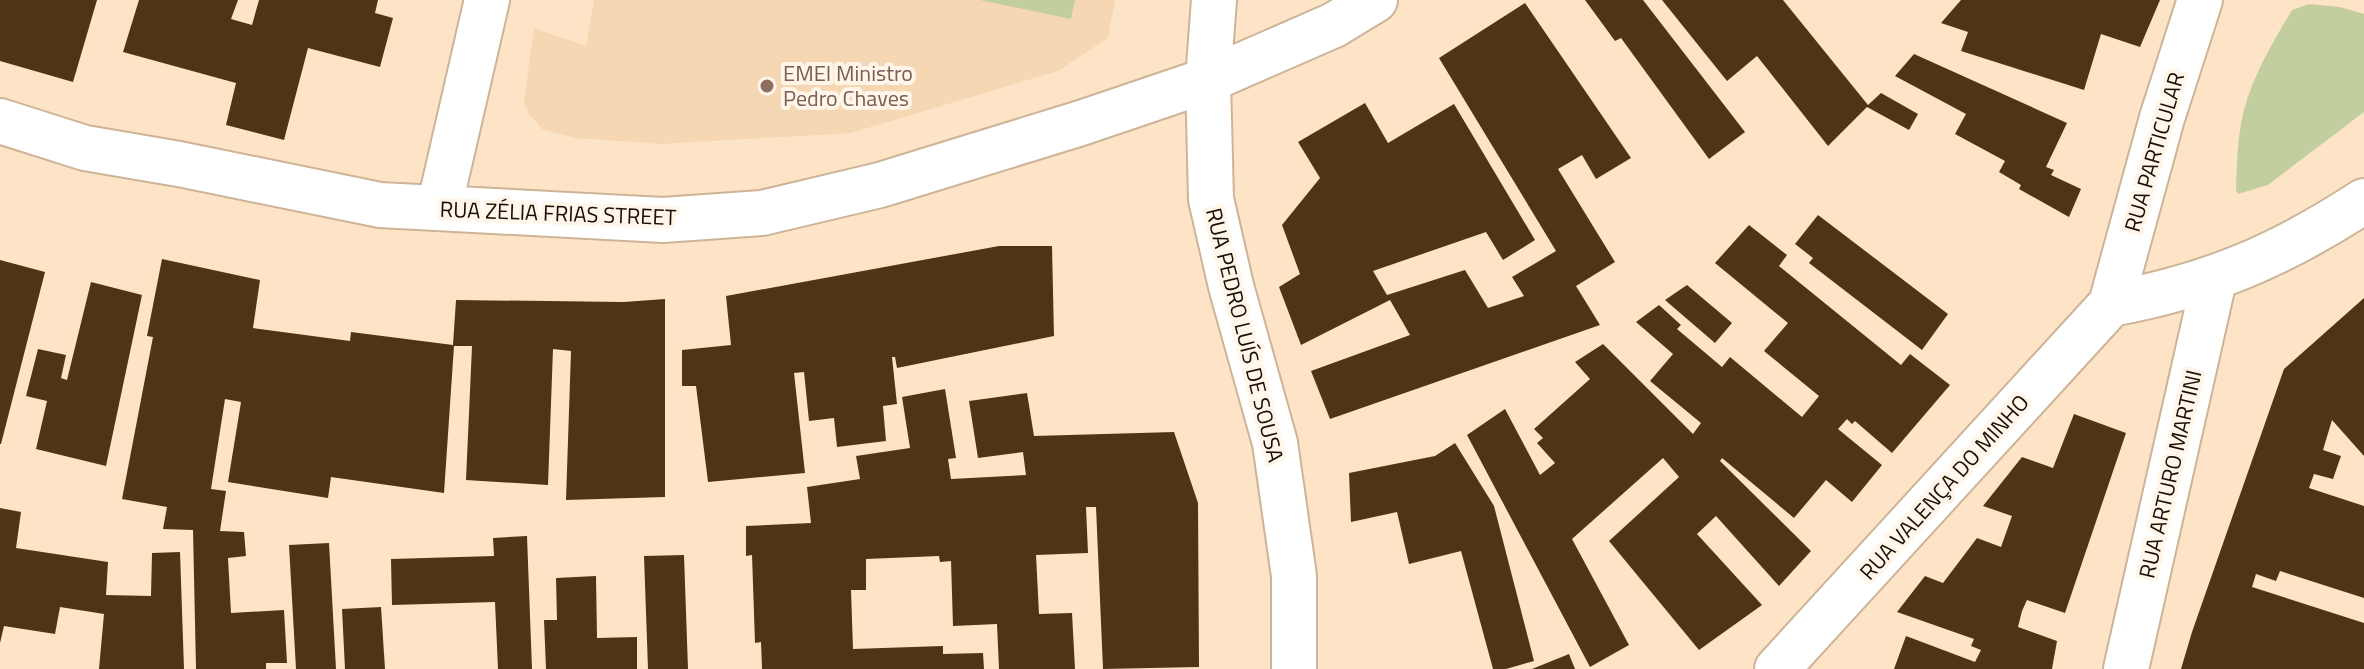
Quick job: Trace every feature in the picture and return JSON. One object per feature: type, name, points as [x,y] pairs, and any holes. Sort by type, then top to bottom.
[{"type":"street","points":[[439,208],[487,0]]},
{"type":"street","name":"RUA PEDRO LUÍS DE SOUSA","points":[[1214,0],[1208,80],[1211,199],[1231,286],[1275,443],[1294,576],[1294,669]]},
{"type":"street","name":"RUA ZÉLIA FRIAS STREET","points":[[0,121],[85,148],[380,205],[663,220],[762,213],[880,185],[1208,80],[1334,25],[1375,0]]},
{"type":"street","name":"RUA PARTICULAR","points":[[2111,304],[2162,118],[2200,0]]},
{"type":"street","points":[[2111,304],[2214,280],[2286,248],[2364,201]]},
{"type":"street","name":"RUA ARTURO MARTINI","points":[[2126,669],[2214,280]]},
{"type":"street","name":"RUA VALENÇA DO MINHO","points":[[1777,669],[2111,304]]},
{"type":"shaded area","name":"EMEI Ministro Pedro Chaves","points":[[594,0],[1115,0],[1108,38],[1058,71],[851,133],[662,144],[576,138],[543,130],[529,114],[524,101],[534,28],[586,46]]},
{"type":"green space","points":[[980,0],[1075,0],[1071,19]]},
{"type":"green space","points":[[2309,4],[2340,7],[2364,14],[2364,112],[2268,185],[2238,194],[2240,130],[2253,83],[2292,10]]},
{"type":"building","points":[[0,0],[97,0],[73,82],[0,61]]},
{"type":"building","points":[[139,0],[238,0],[231,19],[252,25],[259,0],[378,0],[375,13],[393,18],[380,67],[308,48],[284,140],[226,125],[236,83],[123,52]]},
{"type":"building","points":[[1585,0],[1643,0],[1745,132],[1709,159],[1621,38],[1615,41]]},
{"type":"building","points":[[1662,0],[1783,0],[1868,105],[1881,93],[1918,114],[1909,130],[1867,107],[1828,146],[1757,56],[1727,81]]},
{"type":"building","points":[[1961,0],[2160,0],[2140,47],[2101,34],[2084,90],[1961,51],[1968,32],[1941,23]]},
{"type":"building","points":[[1525,3],[1631,158],[1596,179],[1582,155],[1558,169],[1615,262],[1576,286],[1600,325],[1330,419],[1311,371],[1410,335],[1390,300],[1301,345],[1279,287],[1300,274],[1282,225],[1320,178],[1298,142],[1365,103],[1388,143],[1454,104],[1535,240],[1503,260],[1486,232],[1373,271],[1387,295],[1465,270],[1488,308],[1524,296],[1512,277],[1556,251],[1439,58]]},
{"type":"building","points":[[1914,54],[2067,123],[2046,167],[2054,170],[2051,175],[2081,189],[2069,217],[2019,189],[2021,185],[1999,172],[2005,161],[1955,134],[1966,114],[1895,76]]},
{"type":"building","points":[[1818,215],[1948,314],[1922,350],[1809,263],[1813,258],[1795,244]]},
{"type":"building","points":[[1749,225],[1787,255],[1779,266],[1901,365],[1910,354],[1950,385],[1892,453],[1855,421],[1852,424],[1847,419],[1838,429],[1882,465],[1852,502],[1826,480],[1794,518],[1722,458],[1720,461],[1811,551],[1779,586],[1716,516],[1697,534],[1762,605],[1699,650],[1609,541],[1679,477],[1663,458],[1572,539],[1629,645],[1590,667],[1467,435],[1505,409],[1540,475],[1555,463],[1537,443],[1543,438],[1534,429],[1590,379],[1575,362],[1603,344],[1693,434],[1701,423],[1650,381],[1673,354],[1636,322],[1659,305],[1681,325],[1677,329],[1722,367],[1730,357],[1802,417],[1819,396],[1764,351],[1788,323],[1715,263]]},
{"type":"building","points":[[999,246],[1052,246],[1054,336],[897,368],[895,357],[892,357],[897,404],[883,406],[886,441],[837,447],[834,418],[809,421],[804,372],[794,373],[805,473],[708,482],[696,386],[682,386],[682,350],[731,345],[726,296]]},
{"type":"building","points":[[162,259],[260,280],[253,328],[350,341],[351,332],[453,345],[456,300],[624,302],[665,299],[665,497],[566,500],[571,351],[553,349],[548,485],[466,480],[472,346],[454,346],[444,493],[331,477],[328,498],[228,482],[241,402],[225,399],[211,489],[226,491],[220,531],[244,532],[246,556],[228,558],[231,613],[284,610],[287,663],[266,663],[266,669],[196,669],[193,530],[163,529],[167,507],[122,499],[153,337],[147,336]]},
{"type":"building","points":[[0,260],[45,272],[1,444],[0,444]]},
{"type":"building","points":[[91,282],[142,295],[106,466],[36,449],[47,401],[26,396],[38,349],[66,355],[61,378],[67,380]]},
{"type":"building","points":[[1687,285],[1732,323],[1715,343],[1665,300]]},
{"type":"building","points":[[2364,298],[2364,456],[2332,420],[2323,450],[2341,456],[2333,479],[2314,474],[2309,488],[2364,506],[2364,598],[2280,571],[2276,581],[2256,574],[2252,587],[2364,623],[2364,669],[2181,669],[2284,369]]},
{"type":"building","points":[[945,389],[956,458],[948,459],[951,479],[1026,475],[1023,452],[978,458],[969,401],[1027,393],[1034,436],[1174,432],[1198,503],[1199,667],[1103,669],[1096,507],[1086,507],[1088,553],[1036,555],[1039,614],[1072,613],[1075,669],[999,669],[997,624],[953,626],[951,561],[940,562],[939,556],[866,559],[866,590],[851,590],[853,649],[943,646],[943,654],[983,653],[984,669],[762,669],[761,642],[755,643],[752,555],[746,556],[746,526],[811,523],[807,487],[860,479],[856,456],[910,448],[902,397]]},
{"type":"building","points":[[2074,414],[2126,433],[2065,613],[2027,600],[2022,611],[2018,627],[2057,641],[2052,669],[1894,669],[1906,636],[1975,662],[1981,650],[1971,646],[1974,639],[1897,612],[1925,576],[1943,583],[1977,538],[2001,547],[2012,516],[1983,506],[2022,457],[2053,468]]},
{"type":"building","points":[[1455,443],[1494,506],[1534,661],[1506,669],[1493,669],[1461,551],[1409,564],[1397,512],[1351,522],[1349,473],[1435,456]]},
{"type":"building","points":[[0,508],[21,512],[16,548],[108,562],[106,595],[151,596],[152,553],[180,552],[184,669],[99,669],[104,614],[60,607],[55,634],[4,626],[0,643]]},
{"type":"building","points":[[527,536],[532,669],[498,669],[495,602],[392,605],[391,559],[494,556],[493,538]]},
{"type":"building","points":[[329,543],[336,669],[296,669],[289,545]]},
{"type":"building","points":[[684,555],[688,669],[648,669],[644,556]]},
{"type":"building","points":[[596,576],[597,638],[637,637],[637,669],[546,669],[544,620],[557,620],[556,578]]},
{"type":"building","points":[[381,607],[385,669],[345,669],[342,609]]},
{"type":"building","points":[[1569,654],[1575,669],[1532,669]]},
{"type":"place","name":"EMEI Ministro Pedro Chaves","points":[[767,86]]}]
